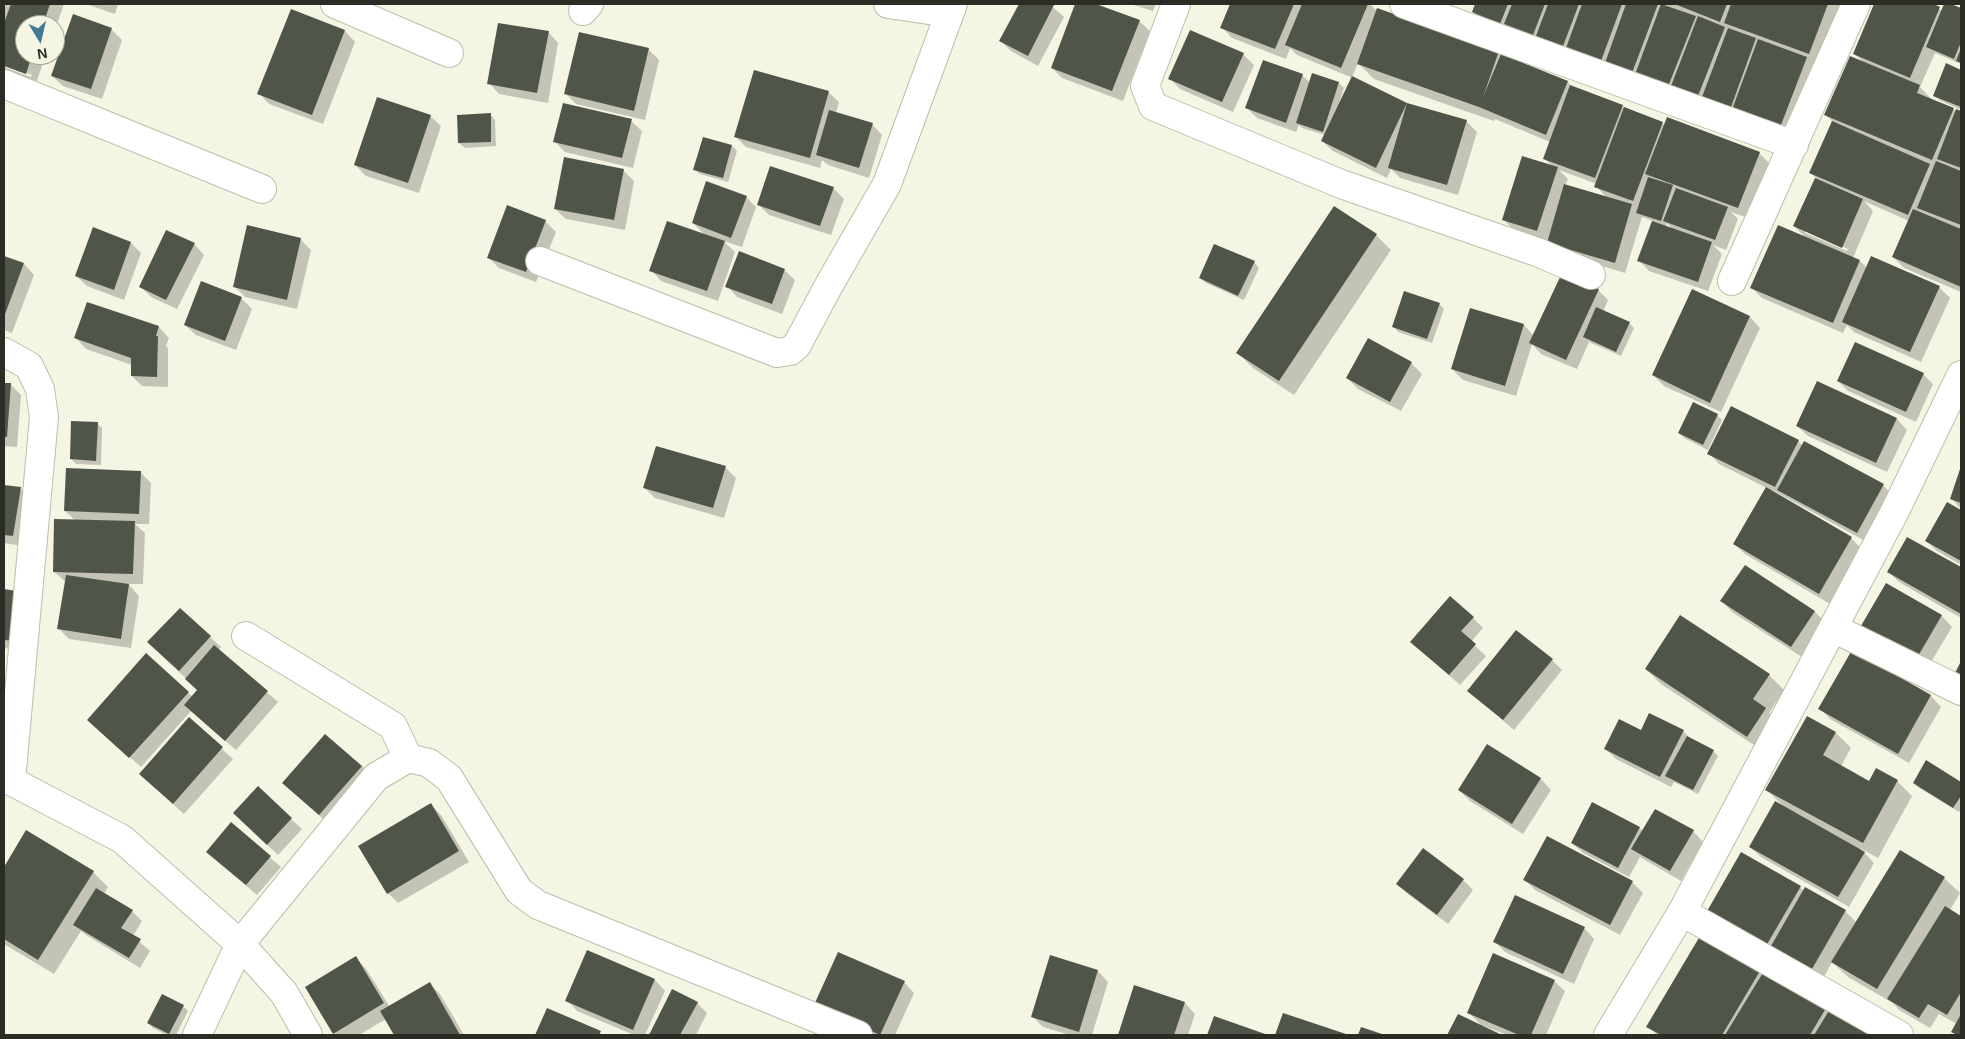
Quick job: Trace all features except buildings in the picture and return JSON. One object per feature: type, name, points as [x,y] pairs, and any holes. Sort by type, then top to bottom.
[{"type":"street","points":[[335,4],[449,53]]},
{"type":"street","points":[[540,261],[777,353],[790,351],[796,345],[887,184],[951,8],[888,4]]},
{"type":"street","points":[[1176,4],[1145,86],[1154,106],[1341,184],[1537,252],[1591,275]]},
{"type":"street","points":[[1404,4],[1794,145]]},
{"type":"street","points":[[1732,281],[1856,4]]},
{"type":"street","points":[[4,84],[262,189]]},
{"type":"street","points":[[4,352],[29,366],[40,389],[44,417],[8,780],[122,839],[240,944],[284,993],[308,1035]]},
{"type":"street","points":[[1608,1035],[1682,912],[1895,511],[1959,385]]},
{"type":"street","points":[[1833,628],[1961,691]]},
{"type":"street","points":[[246,636],[393,726],[408,758]]},
{"type":"street","points":[[197,1035],[240,944],[376,777],[408,758],[429,763],[450,778],[519,891],[538,906],[858,1035]]},
{"type":"street","points":[[1682,912],[1899,1035]]}]
